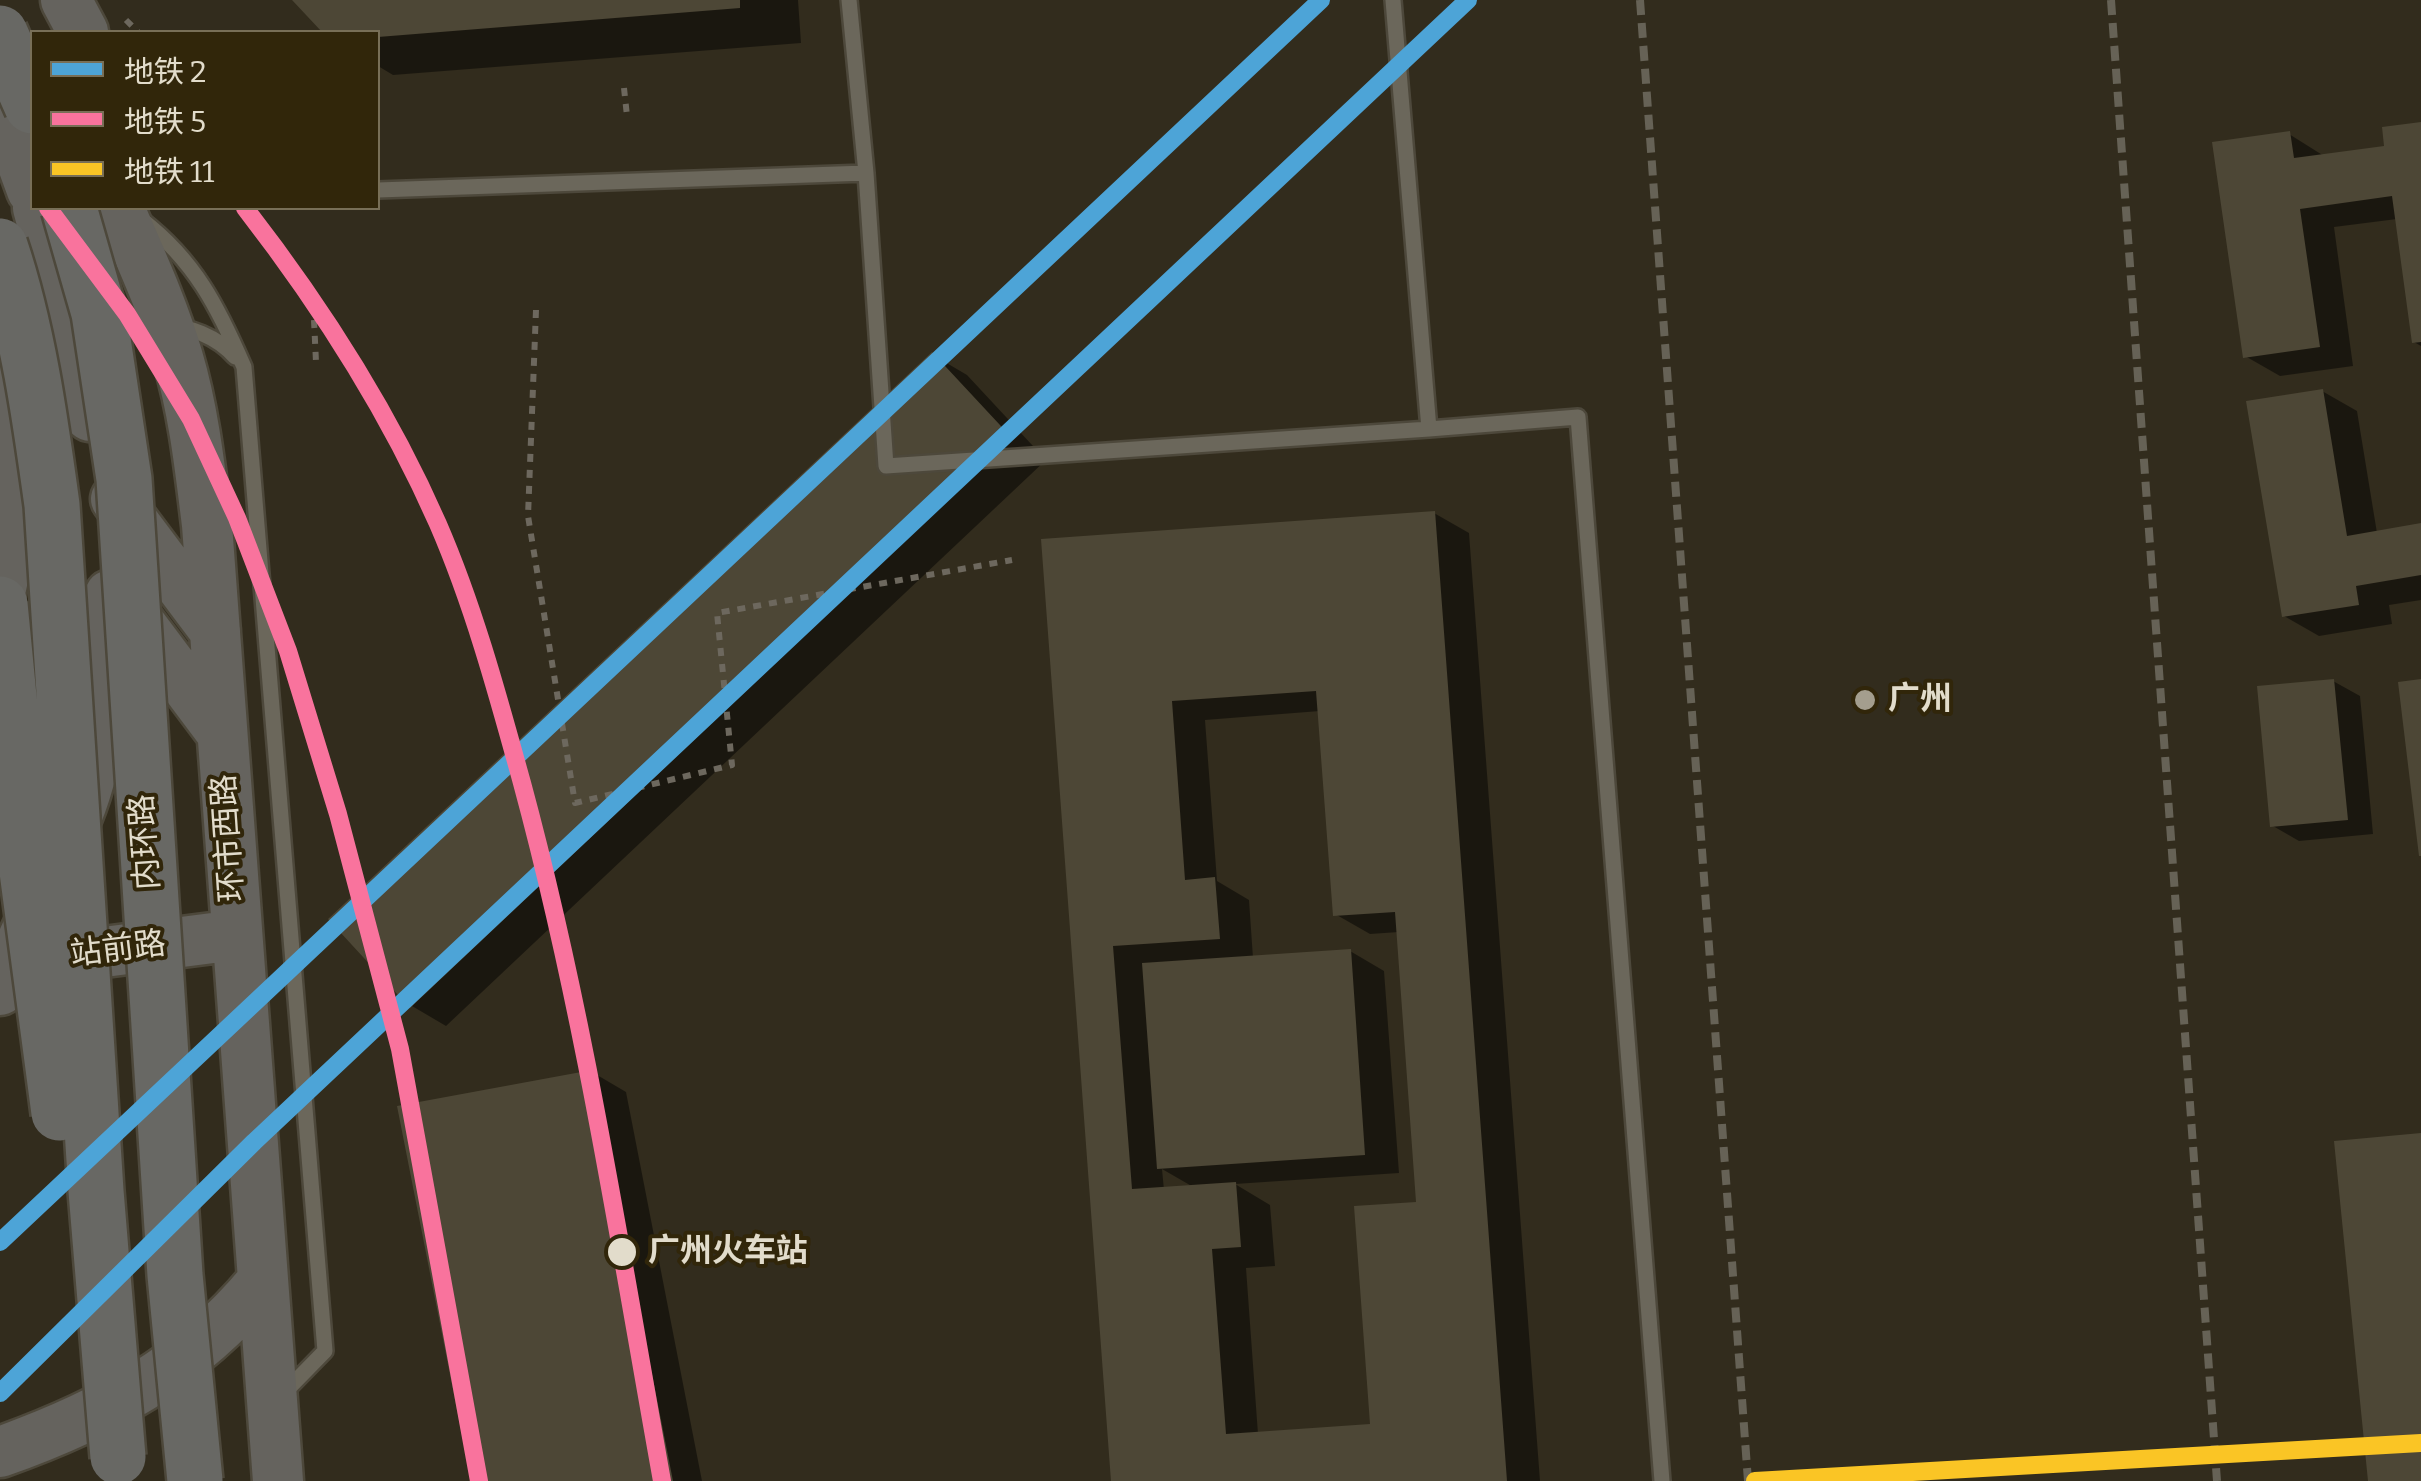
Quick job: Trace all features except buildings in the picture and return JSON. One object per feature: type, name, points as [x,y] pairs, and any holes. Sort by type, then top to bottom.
[{"type":"highway","name":"内环路","points":[[70,210],[100,313],[124,479],[176,1275],[195,1481]]},
{"type":"highway","points":[[0,246],[24,336],[52,505],[95,1172],[118,1457],[42,1004],[0,604]]},
{"type":"main road","points":[[66,0],[81,30]]},
{"type":"main road","points":[[0,21],[21,68]]},
{"type":"main road","points":[[0,102],[30,184]]},
{"type":"main road","points":[[0,690],[31,616],[41,574],[44,523],[34,363],[38,210]]},
{"type":"main road","name":"环市西路","points":[[123,210],[167,327],[188,398],[199,464],[215,631],[278,1481]]},
{"type":"main road","points":[[0,315],[34,363],[101,480],[215,631]]},
{"type":"main road","points":[[0,593],[12,545],[14,487],[34,363]]},
{"type":"main road","points":[[4,971],[83,802],[98,740],[108,660],[109,583],[101,480]]},
{"type":"main road","points":[[109,583],[222,732]]},
{"type":"main road","points":[[98,740],[222,732]]},
{"type":"main road","name":"站前路","points":[[4,971],[236,935]]},
{"type":"main road","points":[[0,1452],[48,1436],[133,1394],[208,1338],[237,1312],[261,1282]]},
{"type":"lane","points":[[850,0],[886,466],[1428,430],[1578,416],[1662,1481]]},
{"type":"lane","points":[[1393,0],[1428,430]]},
{"type":"lane","points":[[380,190],[866,173]]},
{"type":"lane","points":[[125,210],[171,242],[203,284],[221,314],[244,368],[325,1351],[272,1406]]},
{"type":"lane","points":[[34,363],[139,331],[167,327],[201,333],[225,346],[244,368]]},
{"type":"path","points":[[624,88],[627,116]]},
{"type":"path","points":[[536,310],[528,516],[575,803],[732,765],[717,613],[1012,560]]},
{"type":"path","points":[[314,320],[316,362]]},
{"type":"railway","points":[[1640,0],[1748,1481]]},
{"type":"railway","points":[[2111,0],[2217,1481]]},
{"type":"metro line","name":"2","points":[[0,1242],[1321,0]]},
{"type":"metro line","name":"2","points":[[0,1393],[254,1142],[1468,0]]},
{"type":"metro line","name":"5","points":[[49,210],[127,314],[191,419],[237,518],[288,651],[338,814],[400,1049],[479,1481]]},
{"type":"metro line","name":"5","points":[[246,210],[326,321],[375,400],[438,524],[474,619],[522,783],[564,956],[600,1130],[662,1481]]},
{"type":"metro line","name":"11","points":[[1755,1481],[2421,1443]]},
{"type":"place","name":"广州","points":[[1865,700]]},
{"type":"place","name":"广州火车站","points":[[622,1252]]}]
